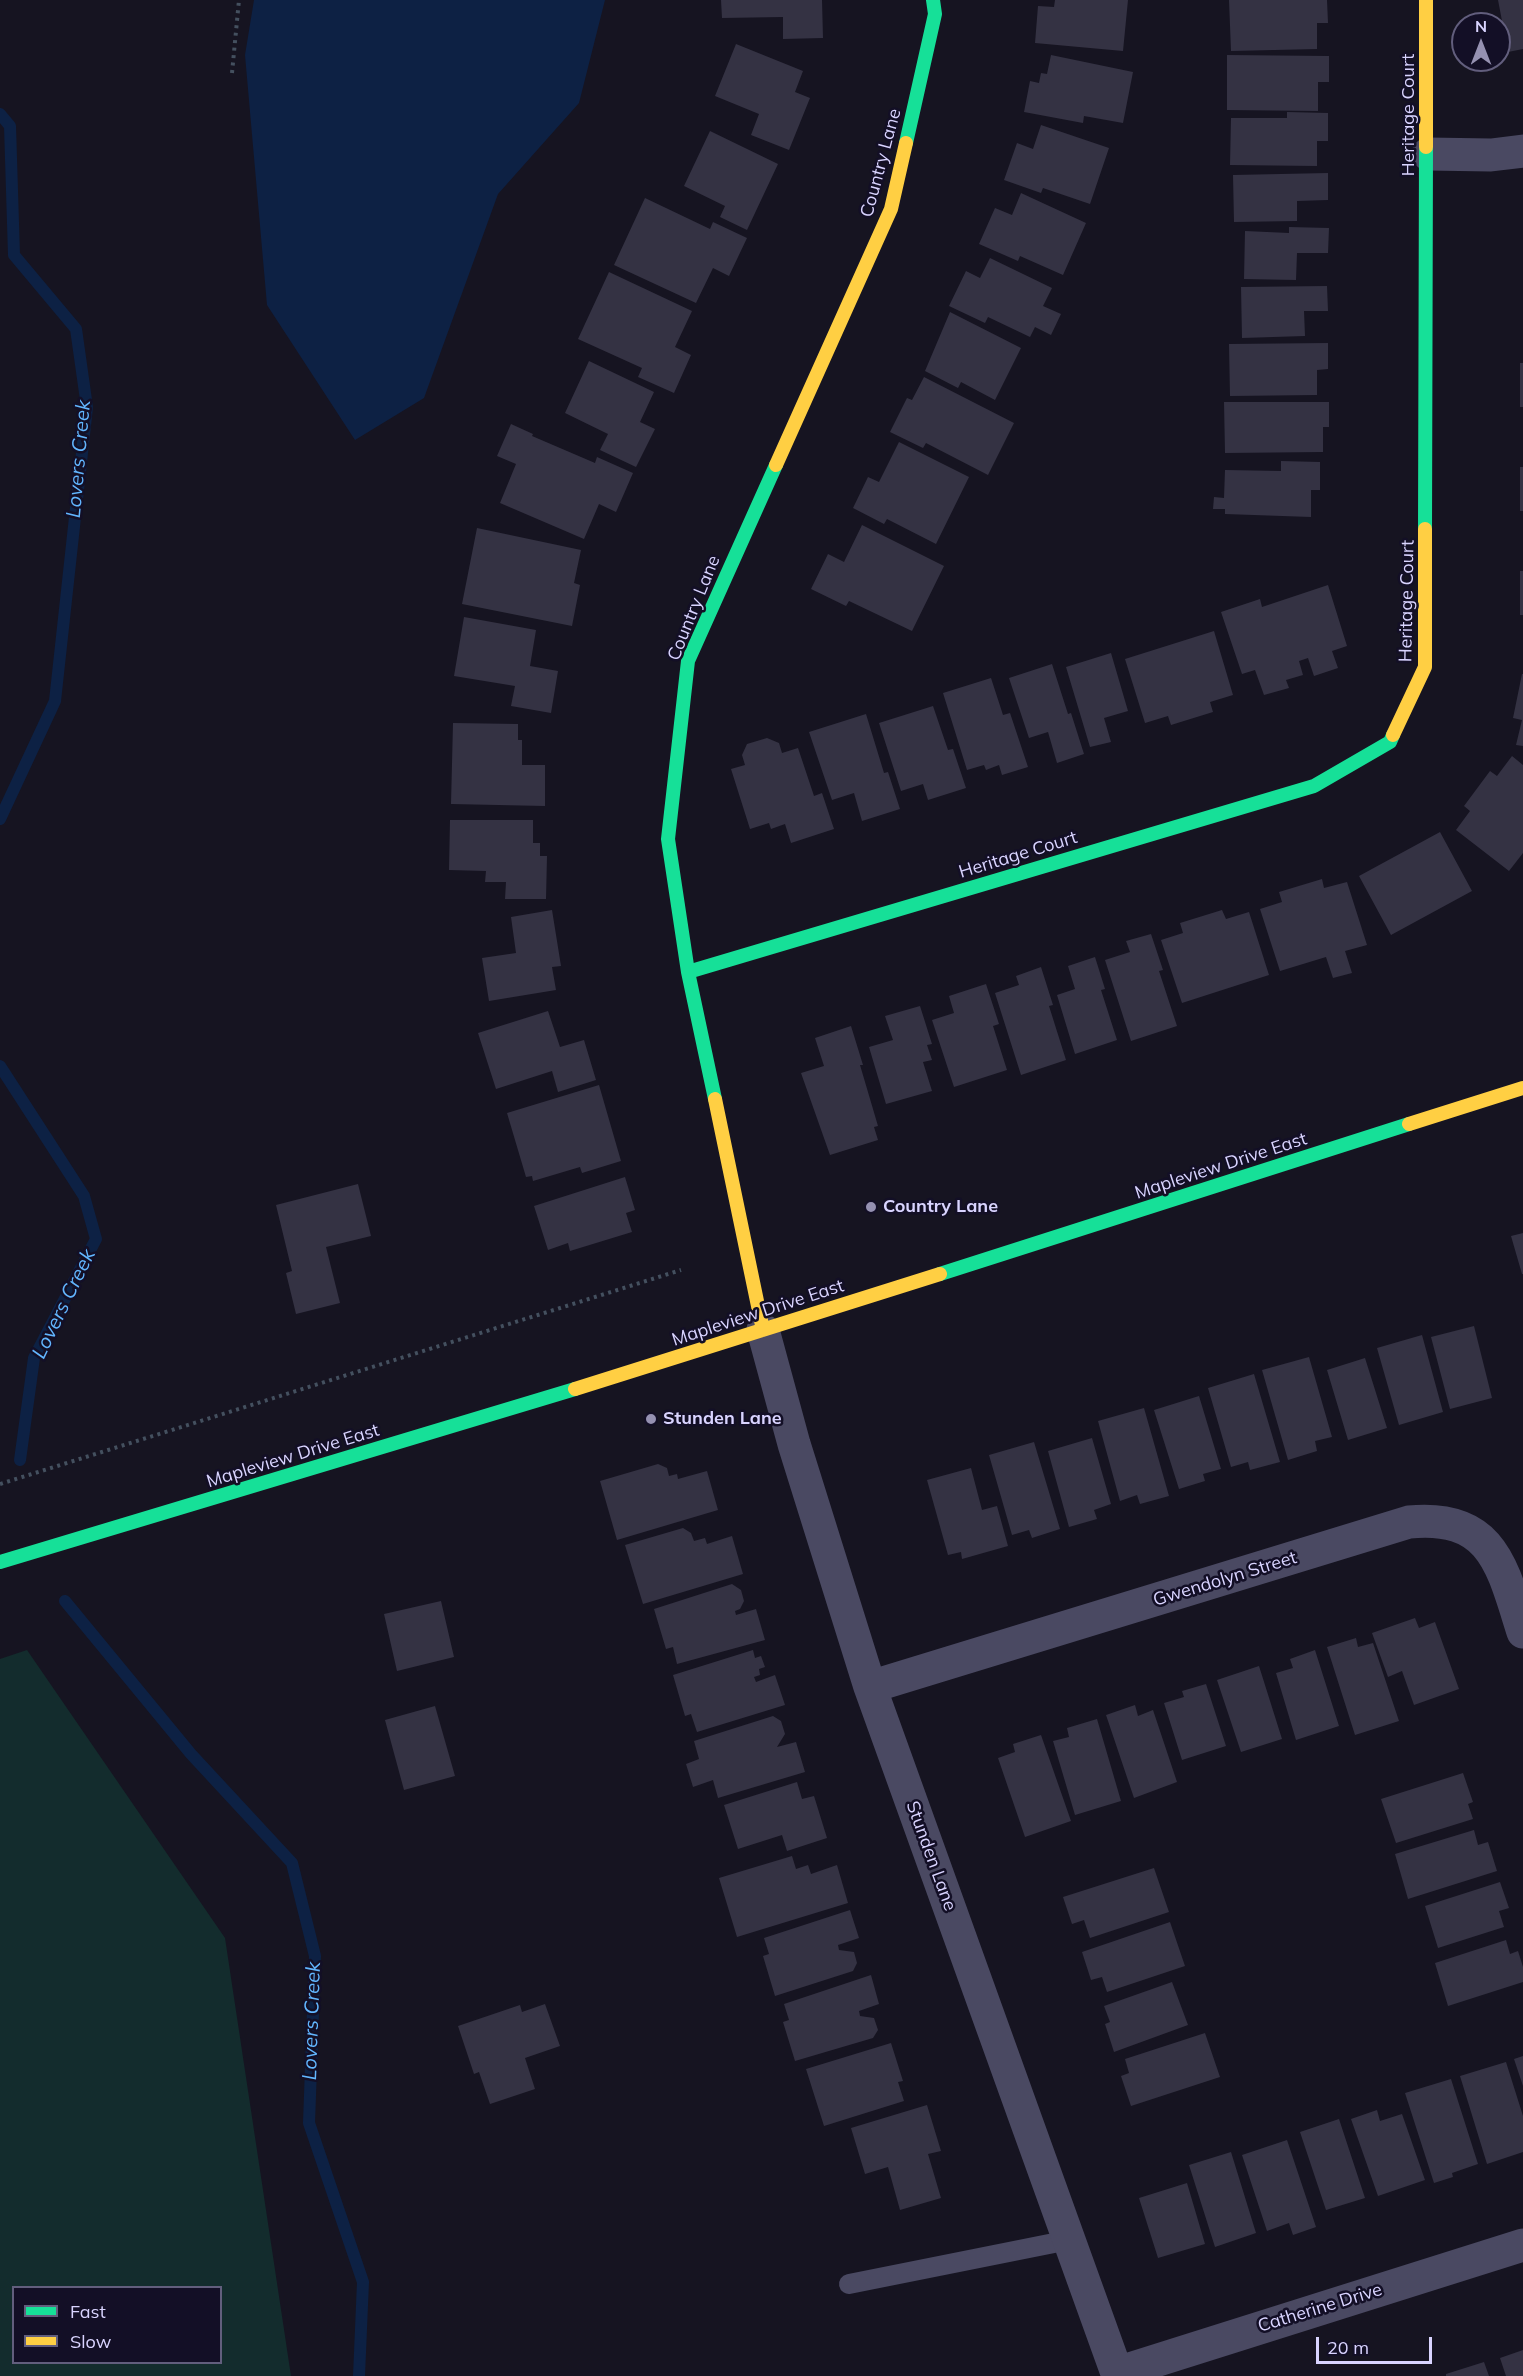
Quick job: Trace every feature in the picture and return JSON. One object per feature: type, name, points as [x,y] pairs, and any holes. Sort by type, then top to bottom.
[{"type":"street","name":"Country Lane","points":[[763,1330],[688,972],[668,839],[688,661],[891,209],[935,14],[933,0]]},
{"type":"street","name":"Heritage Court","points":[[688,972],[1314,786],[1390,741],[1425,667],[1428,154],[1426,0]]},
{"type":"street","points":[[1428,154],[1491,155],[1523,150]]},
{"type":"street","name":"Mapleview Drive East","points":[[0,1562],[479,1419],[1523,1088]]},
{"type":"street","name":"Stunden Lane","points":[[763,1330],[794,1444],[870,1688],[1118,2374]]},
{"type":"street","name":"Gwendolyn Street","points":[[870,1688],[1409,1522],[1429,1520],[1461,1526],[1490,1547],[1504,1574],[1523,1632]]},
{"type":"street","name":"Catherine Drive","points":[[1118,2374],[1523,2245]]},
{"type":"lane","points":[[849,2284],[1070,2240]]},
{"type":"path","points":[[232,73],[238,0]]},
{"type":"path","points":[[0,1484],[681,1269]]},
{"type":"green space","points":[[27,1650],[225,1938],[291,2376],[0,2376],[0,1659]]},
{"type":"water","points":[[254,0],[605,0],[579,103],[498,194],[424,398],[355,440],[267,305],[245,55]]},
{"type":"building","points":[[721,0],[822,0],[823,38],[783,39],[783,17],[722,18]]},
{"type":"building","points":[[1055,0],[1128,0],[1123,51],[1035,43],[1038,6],[1054,7]]},
{"type":"building","points":[[1229,0],[1327,0],[1328,23],[1317,23],[1317,49],[1231,51]]},
{"type":"building","points":[[1498,0],[1523,0],[1523,49],[1511,51],[1511,12],[1500,12]]},
{"type":"building","points":[[736,44],[803,71],[795,92],[810,98],[789,150],[751,135],[759,114],[715,96]]},
{"type":"building","points":[[1051,55],[1133,72],[1123,123],[1084,116],[1083,123],[1024,112],[1030,81],[1039,83],[1041,73],[1047,74]]},
{"type":"building","points":[[1227,55],[1329,56],[1329,82],[1318,82],[1318,111],[1227,110]]},
{"type":"building","points":[[1287,112],[1328,113],[1328,141],[1317,141],[1317,166],[1230,165],[1231,118],[1287,118]]},
{"type":"building","points":[[1041,125],[1109,148],[1090,204],[1043,188],[1041,193],[1004,180],[1017,143],[1033,149]]},
{"type":"building","points":[[710,131],[778,164],[747,230],[720,217],[725,206],[684,186]]},
{"type":"building","points":[[1328,173],[1328,200],[1297,201],[1297,221],[1234,222],[1233,175]]},
{"type":"building","points":[[1021,193],[1086,223],[1063,275],[1020,256],[1018,261],[979,244],[995,208],[1012,215]]},
{"type":"building","points":[[645,198],[710,229],[713,222],[747,238],[729,276],[713,268],[696,303],[614,265]]},
{"type":"building","points":[[1289,227],[1329,228],[1328,253],[1297,253],[1296,280],[1244,279],[1245,231],[1289,233]]},
{"type":"building","points":[[990,258],[1052,288],[1043,306],[1061,314],[1051,335],[1035,327],[1030,337],[988,317],[985,323],[949,306],[966,271],[980,278]]},
{"type":"building","points":[[609,272],[692,311],[675,347],[691,355],[674,393],[638,377],[642,368],[578,339]]},
{"type":"building","points":[[1327,286],[1328,311],[1304,311],[1305,336],[1242,338],[1241,287]]},
{"type":"building","points":[[950,312],[1021,348],[995,400],[961,382],[958,388],[925,371]]},
{"type":"building","points":[[1328,343],[1328,369],[1317,370],[1317,395],[1230,396],[1229,344]]},
{"type":"building","points":[[589,361],[654,392],[640,422],[655,429],[636,467],[600,450],[608,434],[565,413]]},
{"type":"building","points":[[1520,363],[1523,363],[1523,407],[1520,407]]},
{"type":"building","points":[[924,377],[1014,423],[988,475],[926,443],[923,448],[890,432],[907,398],[912,400]]},
{"type":"building","points":[[1224,402],[1329,402],[1329,427],[1323,427],[1323,452],[1225,453]]},
{"type":"building","points":[[511,424],[533,434],[532,436],[595,463],[597,457],[633,473],[616,512],[599,504],[584,539],[500,503],[516,464],[497,456]]},
{"type":"building","points":[[899,442],[969,477],[936,544],[887,519],[884,524],[853,508],[868,477],[879,482]]},
{"type":"building","points":[[1281,461],[1320,462],[1320,490],[1311,490],[1311,517],[1225,514],[1225,509],[1213,509],[1214,497],[1224,498],[1225,470],[1281,471]]},
{"type":"building","points":[[1520,467],[1523,467],[1523,511],[1520,511]]},
{"type":"building","points":[[862,525],[944,566],[912,631],[849,601],[846,606],[811,589],[828,554],[844,562]]},
{"type":"building","points":[[477,528],[581,550],[574,583],[580,585],[572,626],[462,604]]},
{"type":"building","points":[[1520,571],[1523,571],[1523,615],[1520,615]]},
{"type":"building","points":[[1328,585],[1347,646],[1332,651],[1338,668],[1314,676],[1308,658],[1299,661],[1303,675],[1286,680],[1289,688],[1264,695],[1255,670],[1242,674],[1221,612],[1260,599],[1262,607]]},
{"type":"building","points":[[464,617],[536,630],[530,666],[558,671],[551,713],[511,706],[515,686],[454,676]]},
{"type":"building","points":[[1214,631],[1233,695],[1210,702],[1213,712],[1171,725],[1168,716],[1145,723],[1125,659]]},
{"type":"building","points":[[1111,653],[1128,711],[1104,718],[1111,742],[1090,747],[1066,667]]},
{"type":"building","points":[[1052,664],[1084,754],[1057,763],[1048,732],[1029,738],[1009,678]]},
{"type":"building","points":[[1522,674],[1523,746],[1516,745],[1522,720],[1513,718]]},
{"type":"building","points":[[991,678],[1003,715],[1010,713],[1028,767],[1002,775],[999,765],[986,770],[984,765],[967,770],[943,693]]},
{"type":"building","points":[[933,706],[948,750],[953,749],[966,788],[928,800],[923,784],[901,791],[879,723]]},
{"type":"building","points":[[866,714],[884,773],[888,772],[900,809],[862,821],[854,793],[832,800],[809,732]]},
{"type":"building","points":[[453,723],[518,724],[518,740],[522,740],[522,765],[545,765],[545,806],[451,804]]},
{"type":"building","points":[[767,738],[779,743],[782,753],[798,748],[814,796],[822,793],[834,829],[791,843],[785,824],[771,829],[769,823],[750,829],[731,769],[745,765],[742,755],[747,744]]},
{"type":"building","points":[[1512,756],[1523,765],[1523,853],[1509,871],[1456,830],[1470,811],[1464,806],[1490,771],[1497,776]]},
{"type":"building","points":[[450,820],[533,820],[533,843],[540,843],[540,856],[547,856],[546,899],[505,899],[506,882],[485,882],[486,871],[449,870]]},
{"type":"building","points":[[1440,832],[1472,891],[1391,935],[1359,876]]},
{"type":"building","points":[[1322,879],[1324,888],[1347,882],[1367,945],[1345,951],[1352,973],[1333,978],[1326,957],[1280,971],[1260,909],[1282,902],[1279,892]]},
{"type":"building","points":[[552,910],[561,966],[552,967],[556,990],[489,1001],[482,958],[516,953],[511,917]]},
{"type":"building","points":[[1222,910],[1226,919],[1249,912],[1269,975],[1182,1003],[1161,940],[1183,933],[1180,923]]},
{"type":"building","points":[[1151,934],[1163,970],[1159,971],[1177,1026],[1131,1041],[1105,960],[1130,952],[1126,941]]},
{"type":"building","points":[[1095,957],[1105,989],[1101,990],[1117,1040],[1075,1054],[1057,995],[1075,989],[1068,966]]},
{"type":"building","points":[[1041,967],[1053,1005],[1049,1006],[1066,1060],[1021,1075],[995,993],[1019,985],[1016,976]]},
{"type":"building","points":[[986,984],[999,1024],[993,1026],[1007,1070],[954,1087],[932,1020],[954,1013],[949,996]]},
{"type":"building","points":[[920,1006],[932,1044],[927,1045],[932,1060],[923,1062],[932,1091],[886,1104],[869,1047],[893,1040],[885,1016]]},
{"type":"building","points":[[548,1011],[560,1047],[584,1040],[596,1080],[558,1092],[552,1071],[496,1089],[478,1033]]},
{"type":"building","points":[[851,1026],[878,1126],[874,1127],[878,1140],[830,1155],[801,1073],[824,1066],[815,1038]]},
{"type":"building","points":[[599,1085],[621,1161],[582,1173],[580,1167],[533,1181],[532,1176],[526,1177],[507,1113]]},
{"type":"building","points":[[625,1177],[635,1210],[626,1213],[632,1232],[570,1251],[568,1243],[548,1250],[534,1206]]},
{"type":"building","points":[[358,1184],[371,1236],[326,1247],[340,1303],[296,1314],[286,1273],[292,1271],[276,1205]]},
{"type":"building","points":[[1523,1233],[1523,1274],[1522,1274],[1511,1236]]},
{"type":"building","points":[[1474,1326],[1492,1398],[1450,1409],[1431,1337]]},
{"type":"building","points":[[1422,1335],[1443,1412],[1399,1425],[1377,1348]]},
{"type":"building","points":[[1309,1357],[1332,1437],[1315,1441],[1317,1451],[1288,1460],[1262,1370]]},
{"type":"building","points":[[1365,1358],[1387,1428],[1348,1440],[1327,1370]]},
{"type":"building","points":[[1254,1374],[1280,1462],[1250,1470],[1248,1462],[1231,1467],[1208,1388]]},
{"type":"building","points":[[1199,1396],[1221,1469],[1203,1474],[1205,1481],[1179,1489],[1154,1410]]},
{"type":"building","points":[[1144,1408],[1169,1496],[1140,1504],[1137,1495],[1120,1501],[1098,1421]]},
{"type":"building","points":[[1092,1438],[1111,1504],[1094,1510],[1097,1519],[1069,1527],[1048,1451]]},
{"type":"building","points":[[1034,1442],[1060,1529],[1032,1538],[1029,1530],[1012,1535],[989,1455]]},
{"type":"building","points":[[658,1464],[667,1468],[669,1476],[677,1474],[678,1479],[707,1471],[718,1510],[617,1540],[600,1481]]},
{"type":"building","points":[[971,1468],[982,1510],[997,1506],[1008,1546],[962,1559],[961,1552],[948,1555],[927,1480]]},
{"type":"building","points":[[683,1528],[691,1533],[694,1541],[705,1538],[707,1544],[732,1536],[743,1574],[643,1604],[625,1545]]},
{"type":"building","points":[[732,1584],[741,1590],[744,1601],[740,1609],[735,1611],[736,1615],[756,1609],[765,1640],[677,1664],[673,1647],[666,1649],[654,1609]]},
{"type":"building","points":[[441,1601],[454,1657],[397,1671],[384,1614]]},
{"type":"building","points":[[1415,1618],[1419,1628],[1435,1622],[1459,1689],[1414,1705],[1402,1671],[1388,1677],[1372,1633]]},
{"type":"building","points":[[1356,1638],[1358,1647],[1373,1643],[1399,1721],[1355,1735],[1327,1647]]},
{"type":"building","points":[[753,1650],[755,1658],[761,1656],[765,1667],[759,1669],[760,1675],[754,1677],[756,1682],[775,1675],[785,1705],[697,1732],[691,1714],[685,1716],[673,1675]]},
{"type":"building","points":[[1315,1650],[1339,1726],[1296,1740],[1276,1673],[1293,1668],[1290,1659]]},
{"type":"building","points":[[1259,1666],[1282,1739],[1241,1752],[1217,1680]]},
{"type":"building","points":[[1206,1684],[1226,1746],[1182,1760],[1164,1703],[1184,1697],[1182,1691]]},
{"type":"building","points":[[1135,1705],[1138,1716],[1153,1710],[1177,1782],[1134,1798],[1106,1715]]},
{"type":"building","points":[[435,1706],[455,1776],[404,1790],[385,1720]]},
{"type":"building","points":[[773,1716],[781,1721],[785,1734],[777,1747],[796,1742],[805,1772],[718,1798],[713,1780],[693,1787],[686,1764],[699,1759],[694,1741]]},
{"type":"building","points":[[1097,1719],[1121,1801],[1075,1815],[1053,1741],[1069,1737],[1067,1728]]},
{"type":"building","points":[[1041,1735],[1071,1821],[1025,1837],[998,1758],[1015,1752],[1013,1744]]},
{"type":"building","points":[[1463,1773],[1473,1802],[1468,1804],[1473,1819],[1396,1843],[1381,1799]]},
{"type":"building","points":[[797,1782],[802,1799],[814,1796],[827,1838],[787,1851],[782,1835],[738,1849],[724,1805]]},
{"type":"building","points":[[1474,1830],[1478,1845],[1488,1842],[1497,1871],[1408,1899],[1395,1854]]},
{"type":"building","points":[[792,1856],[796,1869],[808,1865],[811,1874],[837,1865],[848,1903],[737,1937],[719,1878]]},
{"type":"building","points":[[1154,1868],[1169,1912],[1090,1938],[1084,1920],[1072,1924],[1063,1897]]},
{"type":"building","points":[[1500,1882],[1509,1908],[1499,1911],[1504,1927],[1438,1948],[1425,1906]]},
{"type":"building","points":[[850,1910],[859,1938],[838,1945],[839,1950],[854,1952],[857,1963],[853,1971],[775,1996],[763,1956],[769,1954],[764,1938]]},
{"type":"building","points":[[1170,1922],[1185,1966],[1107,1992],[1102,1977],[1091,1980],[1082,1952]]},
{"type":"building","points":[[1506,1940],[1510,1954],[1518,1951],[1523,1967],[1523,1982],[1448,2006],[1435,1963]]},
{"type":"building","points":[[871,1975],[879,2004],[859,2011],[860,2016],[874,2018],[878,2030],[873,2038],[795,2061],[783,2022],[789,2020],[784,2004]]},
{"type":"building","points":[[1172,1982],[1188,2025],[1114,2052],[1105,2024],[1110,2022],[1104,2006]]},
{"type":"building","points":[[545,2004],[560,2046],[525,2058],[535,2089],[490,2104],[479,2072],[474,2074],[458,2026],[520,2005],[522,2012]]},
{"type":"building","points":[[1205,2033],[1220,2077],[1131,2106],[1121,2076],[1129,2073],[1125,2059]]},
{"type":"building","points":[[891,2043],[903,2081],[898,2082],[904,2101],[824,2126],[806,2069]]},
{"type":"building","points":[[1523,2056],[1523,2086],[1514,2059]]},
{"type":"building","points":[[1506,2062],[1523,2116],[1523,2152],[1487,2164],[1460,2076]]},
{"type":"building","points":[[1451,2079],[1478,2164],[1452,2173],[1453,2177],[1434,2183],[1405,2093]]},
{"type":"building","points":[[927,2105],[941,2151],[928,2154],[941,2198],[900,2210],[888,2167],[865,2174],[851,2128]]},
{"type":"building","points":[[1377,2110],[1380,2121],[1402,2114],[1425,2180],[1378,2196],[1351,2119]]},
{"type":"building","points":[[1339,2119],[1365,2198],[1326,2210],[1300,2132]]},
{"type":"building","points":[[1287,2140],[1316,2227],[1293,2235],[1289,2223],[1267,2231],[1242,2155]]},
{"type":"building","points":[[1231,2152],[1256,2233],[1215,2247],[1189,2165]]},
{"type":"building","points":[[1187,2183],[1205,2244],[1158,2258],[1139,2198]]},
{"type":"building","points":[[1523,2350],[1523,2376],[1506,2376],[1500,2358]]},
{"type":"building","points":[[1484,2362],[1489,2376],[1446,2376],[1446,2374]]},
{"type":"waterway","name":"Lovers Creek","points":[[0,114],[10,126],[14,255],[76,329],[87,407],[55,701],[0,819]]},
{"type":"waterway","name":"Lovers Creek","points":[[0,1066],[84,1196],[96,1239],[34,1358],[20,1460]]},
{"type":"waterway","name":"Lovers Creek","points":[[65,1601],[191,1754],[292,1863],[315,1956],[309,2123],[363,2282],[359,2376]]},
{"type":"traffic: fast","points":[[906,143],[935,14],[933,0]]},
{"type":"traffic: fast","points":[[1425,529],[1426,147]]},
{"type":"traffic: fast","points":[[715,1099],[688,972],[668,839],[688,661],[776,465]]},
{"type":"traffic: fast","points":[[688,972],[1314,786],[1390,742],[1393,735]]},
{"type":"traffic: fast","points":[[940,1274],[1409,1124]]},
{"type":"traffic: fast","points":[[0,1562],[575,1389]]},
{"type":"traffic: slow","points":[[1426,0],[1426,147]]},
{"type":"traffic: slow","points":[[776,465],[891,209],[906,143]]},
{"type":"traffic: slow","points":[[1393,735],[1425,667],[1425,529]]},
{"type":"traffic: slow","points":[[1409,1124],[1523,1088]]},
{"type":"traffic: slow","points":[[715,1099],[763,1330]]},
{"type":"traffic: slow","points":[[575,1389],[940,1274]]},
{"type":"place","name":"Country Lane","points":[[871,1207]]},
{"type":"place","name":"Stunden Lane","points":[[651,1419]]}]
